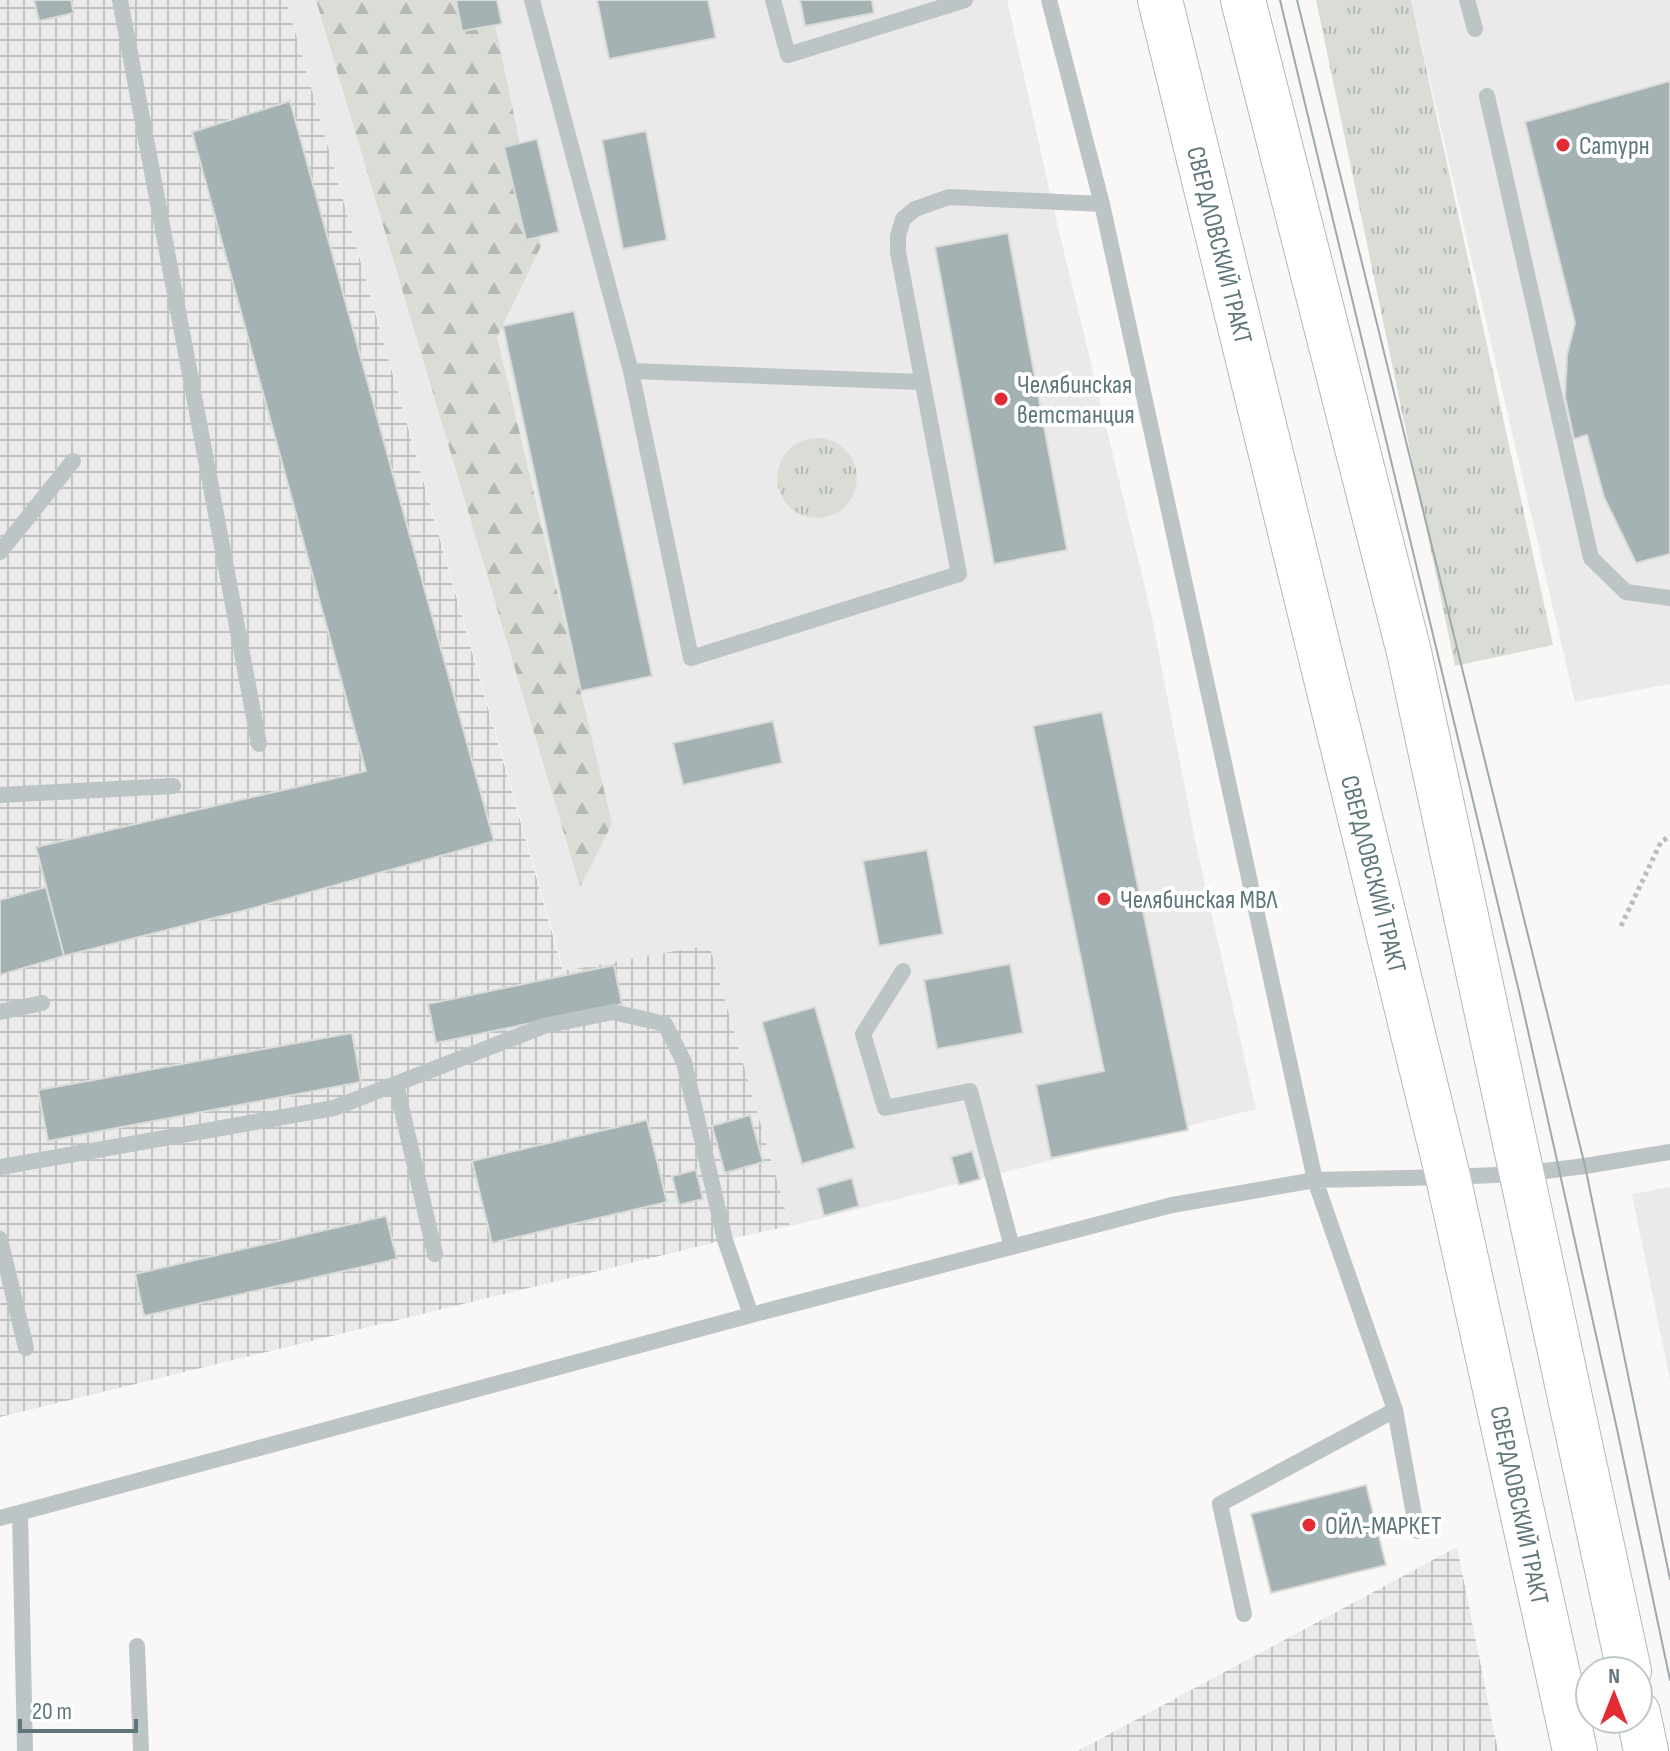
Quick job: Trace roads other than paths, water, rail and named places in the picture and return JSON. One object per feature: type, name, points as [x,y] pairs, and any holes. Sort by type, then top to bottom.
[{"type":"main road","name":"СВЕРДЛОВСКИЙ ТРАКТ","points":[[1160,0],[1448,1177],[1575,1751]]},
{"type":"main road","points":[[1243,0],[1409,652],[1626,1655]]},
{"type":"lane","points":[[120,0],[259,744]]},
{"type":"lane","points":[[532,0],[631,371],[691,658],[959,574],[898,252],[903,219],[915,209],[949,197],[1102,204]]},
{"type":"lane","points":[[773,0],[788,55],[965,0]]},
{"type":"lane","points":[[1049,0],[1102,204],[1315,1180],[1395,1410],[1417,1531]]},
{"type":"lane","points":[[1467,0],[1475,29]]},
{"type":"lane","points":[[1487,96],[1591,558],[1626,592],[1670,598]]},
{"type":"lane","points":[[631,371],[921,382]]},
{"type":"lane","points":[[0,552],[73,461]]},
{"type":"lane","points":[[0,795],[173,786]]},
{"type":"lane","points":[[903,971],[863,1034],[885,1108],[970,1091],[1012,1247]]},
{"type":"lane","points":[[0,1012],[42,1003]]},
{"type":"lane","points":[[0,1167],[334,1108],[544,1026],[613,1012],[665,1024],[684,1062],[725,1240],[751,1315]]},
{"type":"lane","points":[[396,1084],[435,1254]]},
{"type":"lane","points":[[0,1518],[1172,1205],[1315,1180],[1521,1174],[1670,1152]]},
{"type":"lane","points":[[0,1239],[26,1348]]},
{"type":"lane","points":[[1244,1614],[1220,1504],[1395,1410]]},
{"type":"lane","points":[[20,1513],[25,1751]]},
{"type":"lane","points":[[137,1646],[141,1751]]},
{"type":"tram line","points":[[1280,0],[1522,1004],[1670,1680]]},
{"type":"tram line","points":[[1297,0],[1585,1166],[1670,1579]]},
{"type":"place","name":"Сатурн","points":[[1563,145]]},
{"type":"place","name":"Челябинская ветстанция","points":[[1001,399]]},
{"type":"place","name":"Челябинская МВЛ","points":[[1104,899]]},
{"type":"place","name":"ОЙЛ-МАРКЕТ","points":[[1309,1525]]}]
